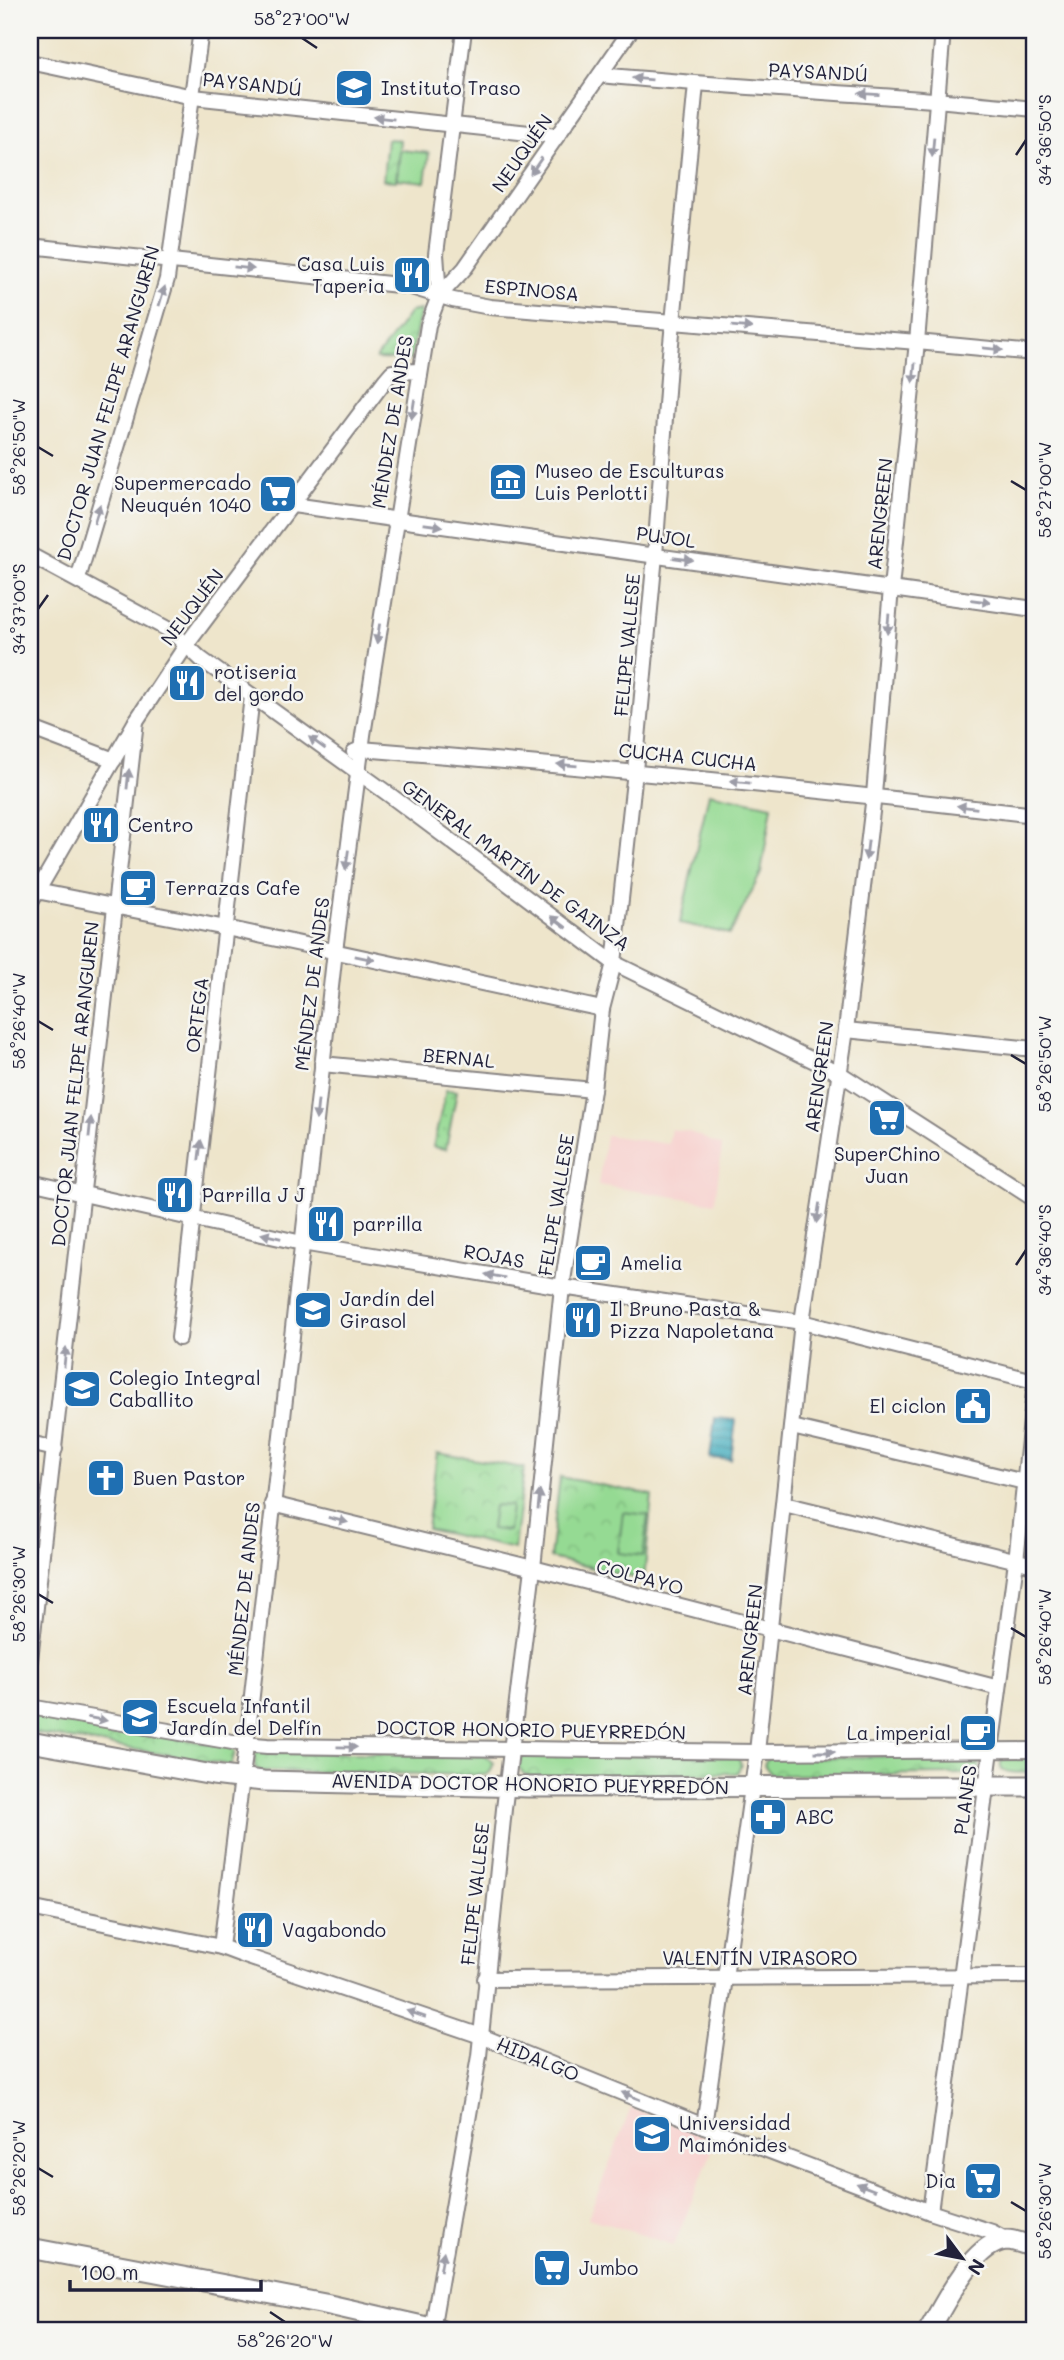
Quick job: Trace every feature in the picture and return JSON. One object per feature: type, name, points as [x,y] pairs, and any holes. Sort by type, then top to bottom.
[{"type":"main road","name":"AVENIDA DOCTOR HONORIO PUEYRREDÓN","points":[[30,1742],[240,1779],[506,1786],[1034,1786]]},
{"type":"main road","points":[[929,2330],[975,2258],[985,2249],[1007,2240]]},
{"type":"main road","name":"HIDALGO","points":[[1007,2240],[1034,2247]]},
{"type":"main road","points":[[30,2248],[298,2299],[434,2330]]},
{"type":"street","name":"DOCTOR JUAN FELIPE ARANGUREN","points":[[78,579],[172,261],[201,30]]},
{"type":"street","name":"MÉNDEZ DE ANDES","points":[[221,1947],[335,951],[396,520],[428,325],[439,296],[436,254],[464,30]]},
{"type":"street","name":"NEUQUÉN","points":[[439,296],[465,268],[631,30]]},
{"type":"street","name":"ARENGREEN","points":[[704,2126],[757,1752],[802,1322],[846,1030],[874,795],[891,588],[917,342],[943,30]]},
{"type":"street","name":"PAYSANDÚ","points":[[30,62],[193,97],[557,136]]},
{"type":"street","name":"PAYSANDÚ","points":[[600,75],[1034,108]]},
{"type":"street","name":"FELIPE VALLESE","points":[[434,2330],[481,2036],[485,1979],[533,1568],[562,1287],[593,1090],[602,1009],[614,962],[635,771],[696,84]]},
{"type":"street","name":"ESPINOSA","points":[[30,246],[408,286],[490,307],[1034,353]]},
{"type":"street","name":"NEUQUÉN","points":[[32,895],[136,721],[187,644],[393,372],[420,371]]},
{"type":"street","name":"PUJOL","points":[[293,505],[1034,609]]},
{"type":"street","name":"GENERAL MARTÍN DE GAINZA","points":[[30,555],[171,631],[201,659],[614,962],[839,1073],[1034,1199]]},
{"type":"street","name":"ORTEGA","points":[[178,1338],[253,696]]},
{"type":"street","name":"DOCTOR JUAN FELIPE ARANGUREN","points":[[30,1660],[136,721]]},
{"type":"street","points":[[30,728],[114,760]]},
{"type":"street","name":"CUCHA CUCHA","points":[[340,759],[362,749],[635,771],[874,795],[1034,815]]},
{"type":"street","points":[[32,895],[114,906],[226,928],[602,1009]]},
{"type":"street","points":[[846,1030],[1034,1049]]},
{"type":"street","name":"BERNAL","points":[[322,1064],[593,1090]]},
{"type":"street","name":"ROJAS","points":[[30,1182],[302,1243],[562,1287],[802,1322],[1034,1381]]},
{"type":"street","name":"PLANES","points":[[930,2212],[1016,1560],[1030,1483],[1034,1393]]},
{"type":"street","points":[[792,1427],[1030,1483]]},
{"type":"street","points":[[30,1443],[55,1449]]},
{"type":"street","name":"COLPAYO","points":[[272,1504],[999,1688]]},
{"type":"street","points":[[784,1504],[1034,1565]]},
{"type":"street","name":"DOCTOR HONORIO PUEYRREDÓN","points":[[30,1707],[244,1744],[757,1752],[1034,1750]]},
{"type":"street","name":"HIDALGO","points":[[30,1908],[221,1947],[481,2036],[704,2126],[930,2212],[992,2232],[1007,2240]]},
{"type":"street","name":"VALENTÍN VIRASORO","points":[[485,1979],[1034,1976]]},
{"type":"shaded area","points":[[671,1129],[690,1132],[722,1146],[715,1203],[598,1185],[606,1135],[668,1144]]},
{"type":"shaded area","points":[[631,2108],[716,2141],[674,2245],[588,2218]]},
{"type":"green space","points":[[387,139],[400,140],[396,181],[383,180]]},
{"type":"green space","points":[[400,150],[429,153],[425,182],[397,179]]},
{"type":"green space","points":[[421,310],[410,360],[376,359],[410,312]]},
{"type":"green space","points":[[709,793],[772,806],[761,873],[730,934],[680,923]]},
{"type":"green space","points":[[446,1090],[457,1091],[446,1149],[433,1147]]},
{"type":"green space","points":[[437,1453],[524,1468],[514,1549],[427,1529]]},
{"type":"green space","points":[[560,1477],[652,1495],[644,1580],[550,1558]]},
{"type":"green space","points":[[494,1506],[511,1506],[508,1531],[491,1529]]},
{"type":"green space","points":[[623,1512],[648,1515],[643,1556],[618,1553]]},
{"type":"green space","points":[[39,1713],[232,1748],[235,1752],[229,1765],[34,1733],[30,1729],[30,1721]]},
{"type":"green space","points":[[258,1751],[486,1756],[494,1763],[486,1775],[260,1771],[255,1767]]},
{"type":"green space","points":[[529,1753],[734,1756],[739,1759],[741,1765],[737,1773],[530,1777],[518,1766],[523,1756]]},
{"type":"green space","points":[[1034,1754],[1034,1772],[1009,1772],[1001,1767],[1006,1755]]},
{"type":"green space","points":[[977,1755],[980,1767],[972,1774],[772,1775],[764,1765],[767,1758]]},
{"type":"water","points":[[715,1418],[736,1420],[731,1460],[710,1458]]},
{"type":"place","name":"Instituto Traso","points":[[354,88]]},
{"type":"place","name":"Casa Luis Taperia","points":[[412,275]]},
{"type":"place","name":"Museo de Esculturas Luis Perlotti","points":[[508,482]]},
{"type":"place","name":"Supermercado Neuquén 1040","points":[[278,494]]},
{"type":"place","name":"rotiseria del gordo","points":[[187,683]]},
{"type":"place","name":"Centro","points":[[101,825]]},
{"type":"place","name":"Terrazas Cafe","points":[[138,888]]},
{"type":"place","name":"SuperChino Juan","points":[[887,1118]]},
{"type":"place","name":"Parrilla J J","points":[[175,1195]]},
{"type":"place","name":"parrilla","points":[[326,1224]]},
{"type":"place","name":"Amelia","points":[[593,1263]]},
{"type":"place","name":"Jardín del Girasol","points":[[313,1310]]},
{"type":"place","name":"Il Bruno Pasta & Pizza Napoletana","points":[[583,1320]]},
{"type":"place","name":"Colegio Integral Caballito","points":[[82,1389]]},
{"type":"place","name":"El ciclon","points":[[973,1406]]},
{"type":"place","name":"Buen Pastor","points":[[106,1478]]},
{"type":"place","name":"Escuela Infantil Jardín del Delfín","points":[[140,1717]]},
{"type":"place","name":"La imperial","points":[[978,1733]]},
{"type":"place","name":"ABC","points":[[768,1817]]},
{"type":"place","name":"Vagabondo","points":[[255,1930]]},
{"type":"place","name":"Universidad Maimónides","points":[[652,2134]]},
{"type":"place","name":"Dia","points":[[983,2181]]},
{"type":"place","name":"Jumbo","points":[[552,2268]]}]
